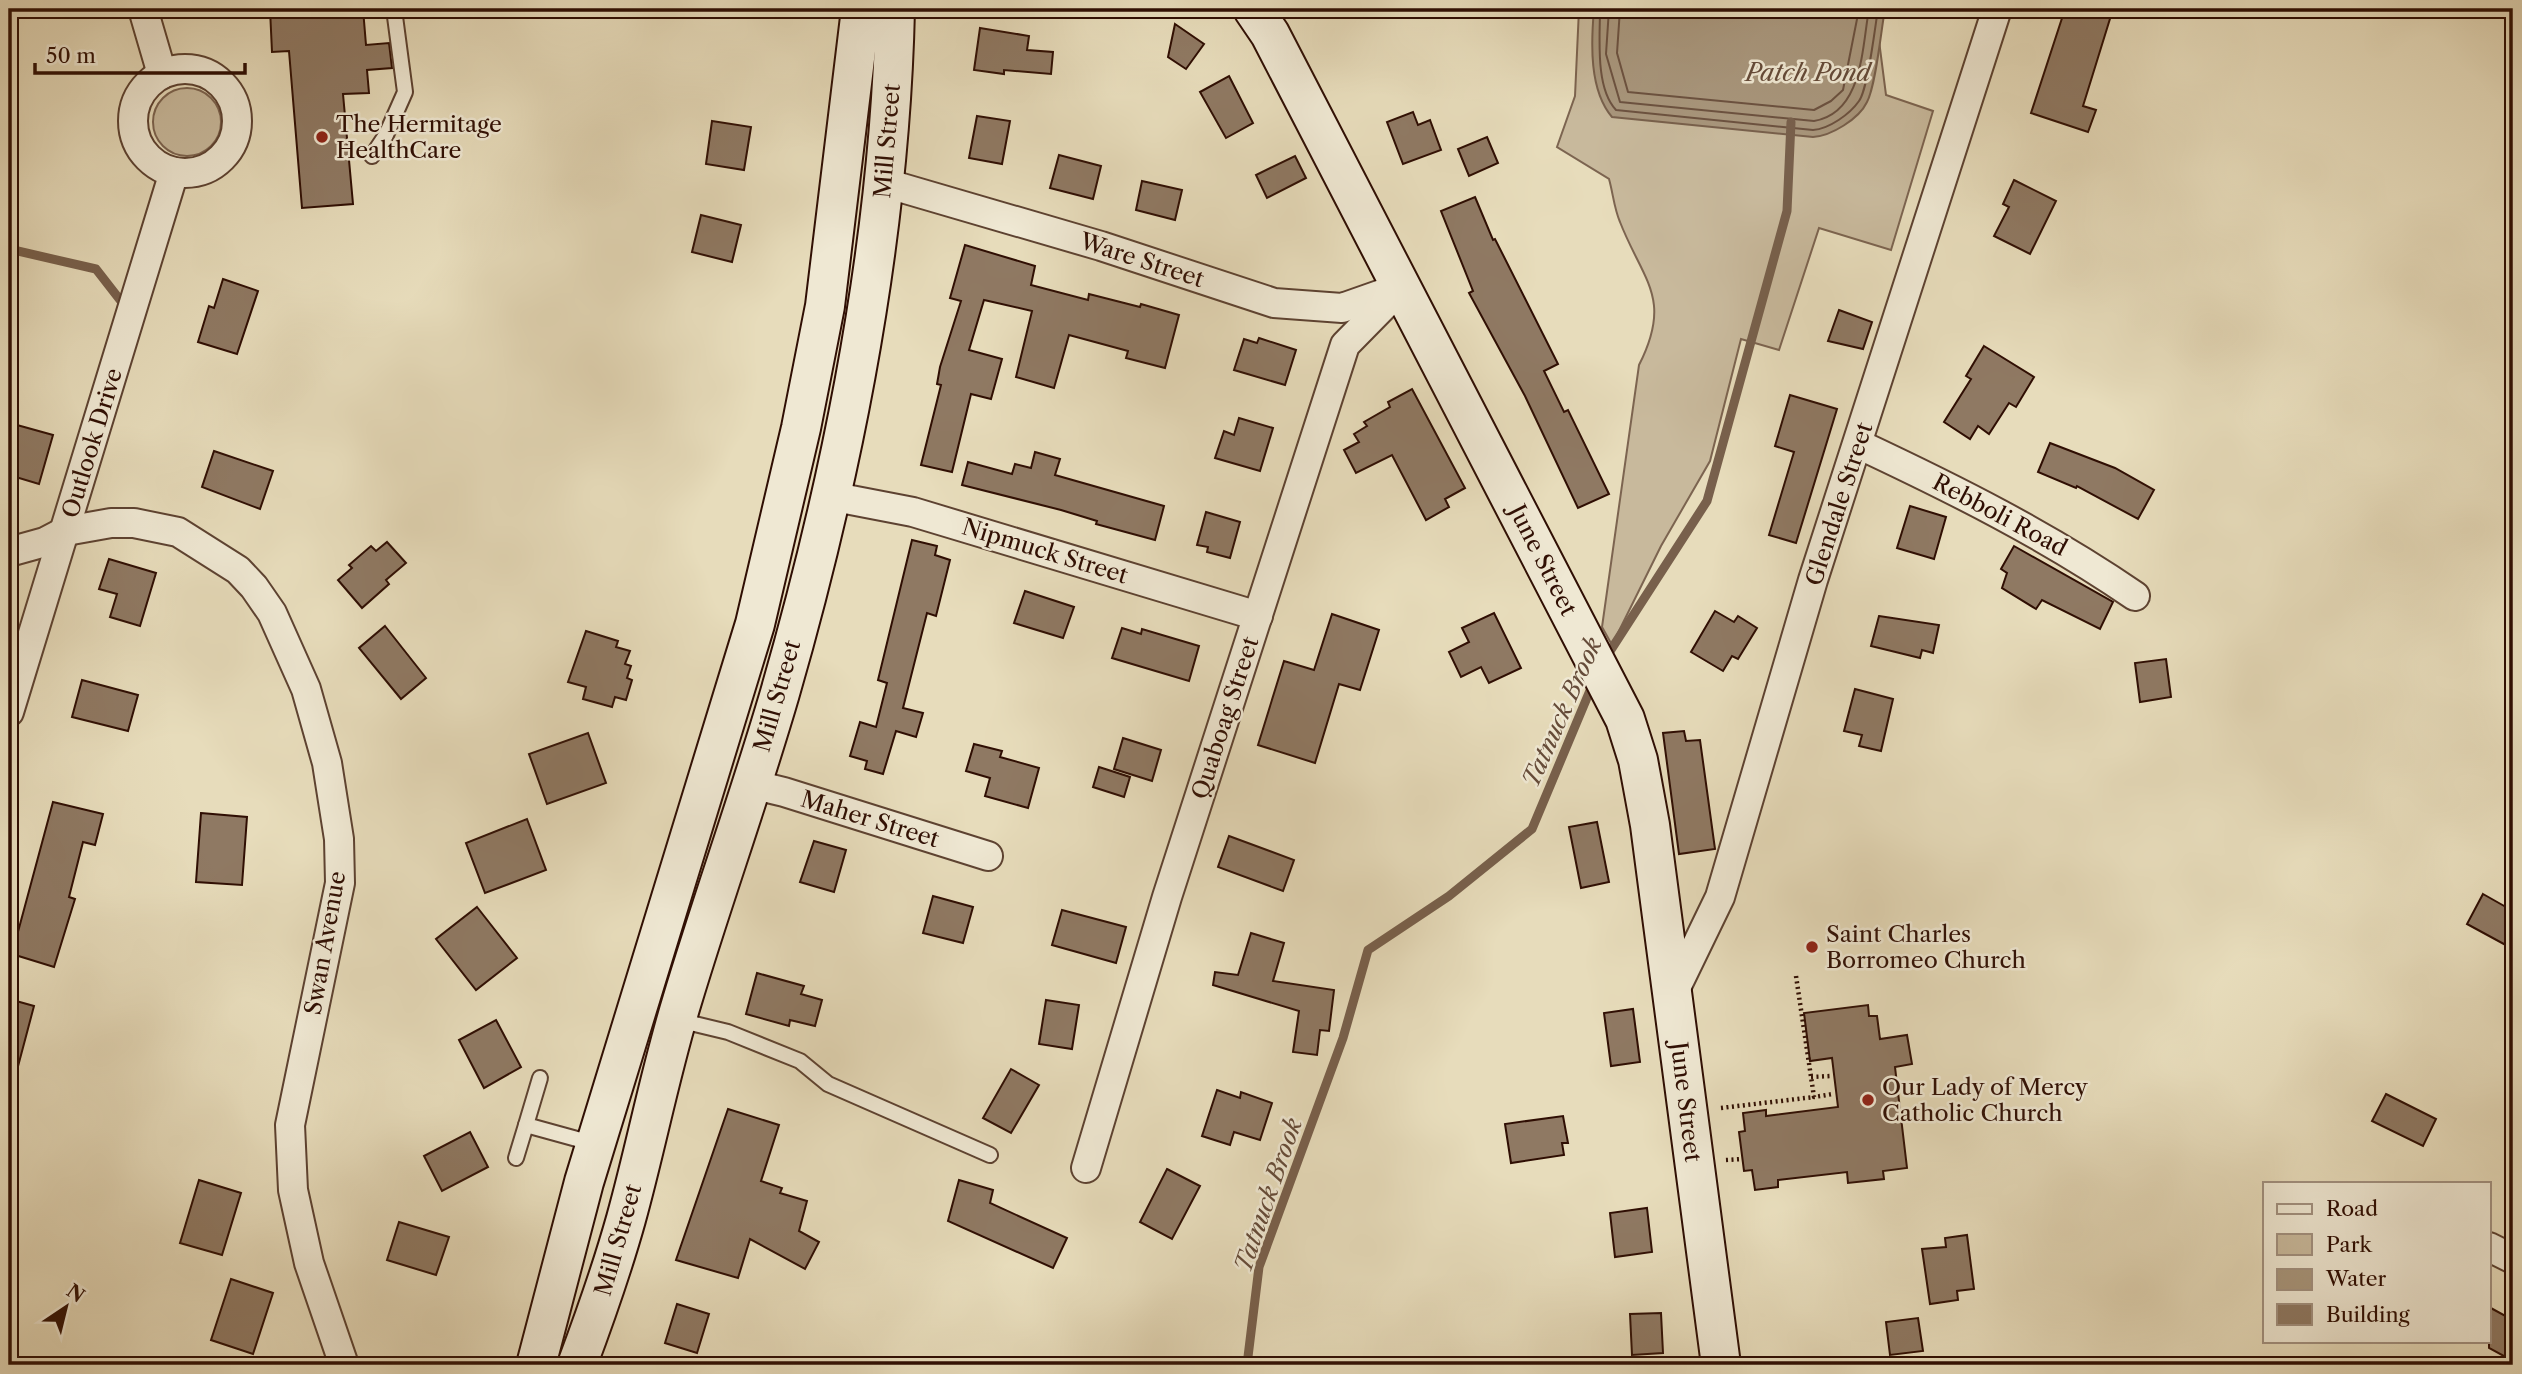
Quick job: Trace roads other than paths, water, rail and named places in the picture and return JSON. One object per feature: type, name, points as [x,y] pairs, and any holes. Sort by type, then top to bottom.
[{"type":"main road","name":"Mill Street","points":[[536,1365],[596,1144],[751,636],[776,540],[825,306],[860,9]]},
{"type":"main road","name":"Mill Street","points":[[577,1365],[604,1293],[626,1218],[676,1020],[779,694],[831,496],[867,310],[885,183],[893,97],[895,9]]},
{"type":"main road","name":"June Street","points":[[1253,9],[1269,34],[1625,719],[1646,801],[1721,1365]]},
{"type":"street","points":[[144,9],[162,74]]},
{"type":"street","name":"Glendale Street","points":[[1672,996],[1720,897],[1814,580],[1997,9]]},
{"type":"street","points":[[183,69],[208,74],[228,91],[237,113],[235,136],[224,157],[211,167],[194,173],[174,172],[153,163],[143,152],[133,128],[133,114],[141,93],[162,74],[183,69]]},
{"type":"street","name":"Outlook Drive","points":[[9,712],[174,172]]},
{"type":"street","name":"Ware Street","points":[[885,183],[1101,246],[1274,303],[1342,308],[1401,288]]},
{"type":"street","name":"Quaboag Street","points":[[1086,1168],[1167,897],[1345,345],[1401,288]]},
{"type":"street","name":"Rebboli Road","points":[[1858,444],[1923,474],[2072,553],[2135,596]]},
{"type":"street","name":"Nipmuck Street","points":[[831,496],[913,512],[1258,616]]},
{"type":"street","name":"Swan Avenue","points":[[9,552],[45,542],[66,531],[111,523],[134,523],[178,533],[199,543],[238,570],[262,597],[281,631],[306,689],[327,763],[340,839],[340,883],[290,1125],[293,1190],[312,1273],[344,1365]]},
{"type":"street","points":[[9,705],[51,573]]},
{"type":"street","name":"Maher Street","points":[[751,784],[988,856]]},
{"type":"street","points":[[2490,1248],[2513,1259]]},
{"type":"lane","points":[[372,156],[386,135],[405,92],[394,9]]},
{"type":"lane","points":[[676,1020],[727,1032],[800,1062],[828,1084],[990,1155]]},
{"type":"lane","points":[[516,1158],[540,1078]]},
{"type":"lane","points":[[526,1125],[596,1144]]},
{"type":"water","name":"Patch Pond","points":[[1594,9],[1885,9],[1876,71],[1867,102],[1858,114],[1844,125],[1828,134],[1813,137],[1612,117],[1604,106],[1595,80],[1592,51]]},
{"type":"waterway","name":"Tatnuck Brook","points":[[1605,659],[1707,501],[1787,211],[1791,122]]},
{"type":"waterway","points":[[9,249],[96,269],[124,305]]},
{"type":"waterway","name":"Tatnuck Brook","points":[[1247,1365],[1259,1267],[1343,1038],[1368,950],[1449,896],[1532,829],[1594,681]]},
{"type":"place","name":"The Hermitage HealthCare","points":[[322,137]]},
{"type":"place","name":"Saint Charles Borromeo Church","points":[[1812,947]]},
{"type":"place","name":"Our Lady of Mercy Catholic Church","points":[[1868,1100]]}]
